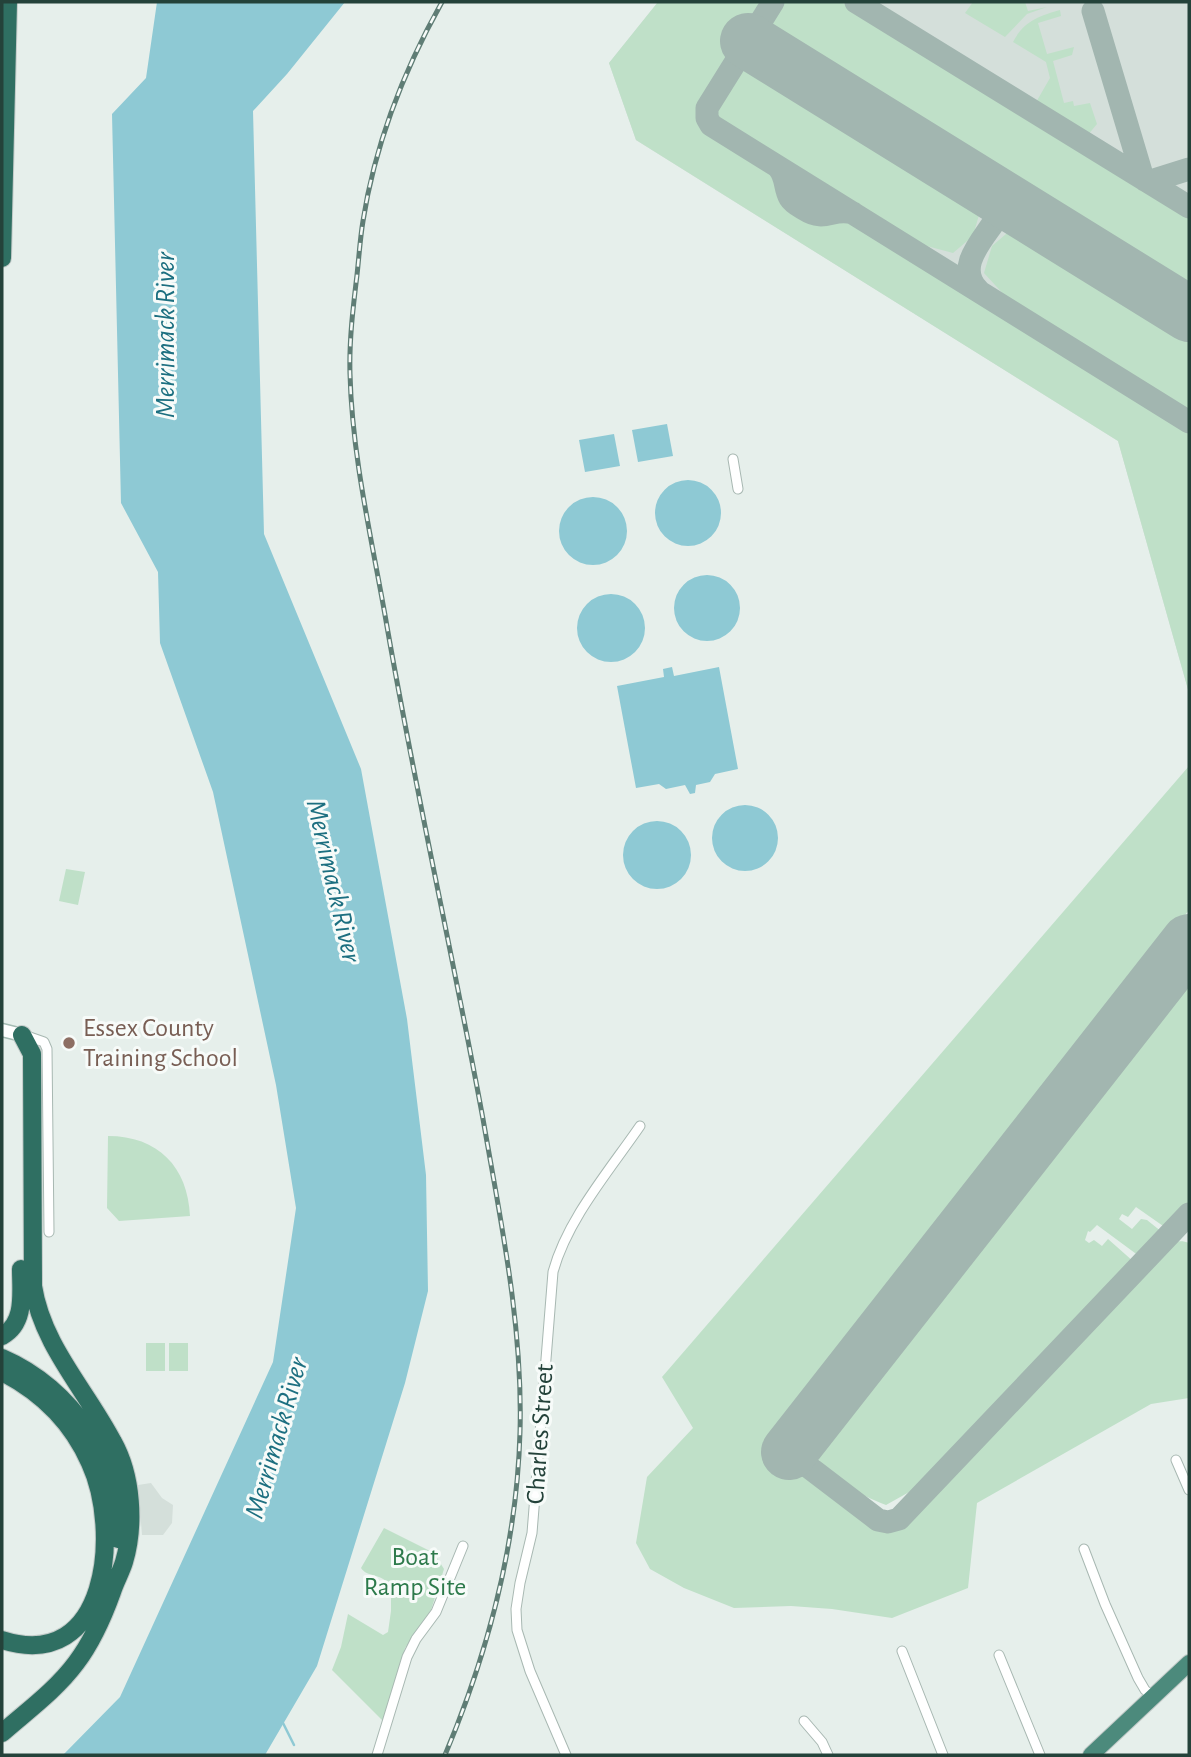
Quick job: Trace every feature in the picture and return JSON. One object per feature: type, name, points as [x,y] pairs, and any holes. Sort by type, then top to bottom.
[{"type":"highway","points":[[2,258],[8,2]]},
{"type":"highway","points":[[2,1336],[16,1323],[22,1309],[22,1035]]},
{"type":"highway","points":[[2,1733],[75,1665],[101,1621],[124,1564],[130,1515],[126,1479],[115,1444],[47,1334],[36,1308],[33,1286],[32,1054],[22,1035]]},
{"type":"highway","points":[[2,1358],[29,1373],[64,1400],[98,1448],[112,1486],[119,1527],[116,1581]]},
{"type":"highway","points":[[2,1372],[37,1393],[72,1431],[87,1456],[98,1483],[106,1532],[104,1564],[98,1589],[90,1608],[74,1628],[62,1637],[39,1644],[14,1644],[2,1640]]},
{"type":"highway","points":[[1091,1755],[1189,1664]]},
{"type":"main road","points":[[2,1030],[22,1035]]},
{"type":"street","points":[[733,459],[738,489]]},
{"type":"street","points":[[22,1035],[44,1042],[47,1049],[49,1232]]},
{"type":"street","name":"Charles Street","points":[[566,1755],[530,1671],[517,1630],[516,1609],[532,1533],[553,1272],[562,1243],[640,1126]]},
{"type":"street","points":[[1176,1460],[1189,1490]]},
{"type":"street","points":[[377,1755],[407,1657],[416,1639],[436,1612],[463,1546]]},
{"type":"street","points":[[1084,1549],[1138,1678],[1154,1698]]},
{"type":"street","points":[[902,1651],[943,1755]]},
{"type":"street","points":[[999,1655],[1040,1755]]},
{"type":"street","points":[[804,1721],[822,1742],[828,1755]]},
{"type":"shaded area","points":[[658,2],[1189,2],[1189,693],[1118,441],[636,140],[609,63]]},
{"type":"shaded area","points":[[151,1483],[162,1498],[173,1505],[172,1523],[163,1535],[142,1535],[138,1485]]},
{"type":"green space","points":[[658,2],[764,2],[703,101],[701,117],[708,131],[777,175],[783,203],[816,224],[847,218],[1189,429],[1189,693],[1118,441],[636,140],[609,63]]},
{"type":"green space","points":[[781,2],[841,2],[1189,215],[1189,291],[767,31],[770,19]]},
{"type":"green space","points":[[973,2],[1025,2],[1028,11],[1047,7],[1027,14],[1005,37],[965,13]]},
{"type":"green space","points":[[1060,10],[1061,16],[1038,23],[1047,54],[1074,47],[1072,55],[1053,61],[1064,103],[1073,101],[1074,106],[1090,103],[1097,124],[1087,136],[1035,104],[1050,78],[1046,62],[1013,42],[1033,20]]},
{"type":"green space","points":[[746,63],[981,208],[973,236],[953,253],[923,245],[728,128],[717,114],[728,86]]},
{"type":"green space","points":[[1013,228],[1189,337],[1189,413],[1007,298],[984,273],[992,246]]},
{"type":"green space","points":[[1189,766],[1189,910],[768,1443],[872,1525],[890,1528],[900,1524],[914,1513],[1166,1247],[1180,1241],[1189,1243],[1189,1398],[1151,1404],[977,1503],[968,1588],[892,1618],[791,1606],[734,1608],[684,1588],[650,1569],[636,1543],[647,1477],[693,1428],[662,1377]]},
{"type":"green space","points":[[66,869],[85,872],[78,905],[59,901]]},
{"type":"green space","points":[[1189,972],[1189,1204],[1166,1228],[1136,1207],[1128,1217],[1122,1214],[1119,1219],[1132,1229],[1141,1219],[1147,1220],[1162,1232],[1139,1256],[1097,1225],[1088,1231],[1085,1240],[1089,1243],[1094,1240],[1102,1246],[1108,1239],[1134,1262],[1002,1402],[911,1491],[886,1505],[845,1485],[827,1470],[814,1451],[815,1448]]},
{"type":"green space","points":[[108,1136],[126,1137],[142,1142],[167,1158],[183,1183],[190,1216],[119,1221],[107,1208]]},
{"type":"green space","points":[[146,1343],[165,1343],[165,1371],[146,1371]]},
{"type":"green space","points":[[169,1343],[188,1343],[188,1371],[169,1371]]},
{"type":"green space","name":"Boat Ramp Site","points":[[384,1528],[434,1553],[444,1569],[431,1610],[405,1648],[384,1722],[332,1670],[341,1647],[348,1614],[383,1635],[388,1632],[391,1585],[361,1568]]},
{"type":"water","name":"Merrimack River","points":[[157,2],[345,2],[287,74],[253,111],[264,534],[361,769],[407,1019],[426,1175],[428,1291],[405,1383],[317,1666],[265,1755],[63,1755],[120,1697],[273,1362],[296,1208],[276,1085],[213,792],[160,643],[158,572],[121,503],[112,114],[146,78]]},
{"type":"water","points":[[667,424],[673,456],[638,462],[632,430]]},
{"type":"water","points":[[614,434],[620,466],[585,472],[579,440]]},
{"type":"water","points":[[681,480],[695,480],[707,485],[716,494],[721,513],[719,526],[712,537],[695,546],[681,546],[669,541],[660,532],[655,520],[655,506],[660,494],[669,485]]},
{"type":"water","points":[[586,497],[600,497],[612,502],[622,512],[627,531],[622,550],[612,560],[600,565],[586,565],[574,560],[564,550],[559,538],[559,524],[564,512],[574,502]]},
{"type":"water","points":[[700,575],[714,575],[726,580],[735,589],[740,608],[738,621],[731,632],[714,641],[700,641],[688,636],[679,627],[674,615],[674,601],[679,589],[688,580]]},
{"type":"water","points":[[611,594],[624,597],[635,604],[642,615],[645,628],[642,641],[635,652],[624,659],[611,662],[598,659],[587,652],[580,641],[577,628],[580,615],[587,604],[598,597]]},
{"type":"water","points":[[672,667],[674,676],[719,667],[738,769],[715,774],[710,782],[696,785],[695,793],[690,794],[685,785],[666,789],[659,784],[636,788],[617,686],[664,677],[663,669]]},
{"type":"water","points":[[738,805],[752,805],[764,810],[773,819],[778,838],[776,851],[769,862],[752,871],[738,871],[726,866],[717,857],[712,845],[712,831],[717,819],[726,810]]},
{"type":"water","points":[[657,821],[670,824],[681,831],[688,842],[691,855],[688,868],[681,879],[670,886],[657,889],[644,886],[633,879],[626,868],[623,855],[626,842],[633,831],[644,824]]},
{"type":"waterway","points":[[283,1723],[294,1745]]},
{"type":"taxiway","points":[[773,2],[707,108],[707,118],[711,125],[1189,422]]},
{"type":"taxiway","points":[[856,2],[1189,207]]},
{"type":"taxiway","points":[[1093,11],[1142,175],[1147,181]]},
{"type":"taxiway","points":[[923,151],[991,194],[997,203],[996,219],[1006,213],[1020,212],[1089,254]]},
{"type":"taxiway","points":[[778,167],[783,174],[790,198],[798,206],[818,215],[853,213]]},
{"type":"taxiway","points":[[1145,180],[1154,180],[1189,169]]},
{"type":"taxiway","points":[[978,290],[969,272],[970,263],[978,245],[996,219]]},
{"type":"taxiway","points":[[789,1452],[878,1520],[888,1522],[899,1519],[1189,1214]]},
{"type":"runway","points":[[748,41],[1189,314]]},
{"type":"runway","points":[[789,1452],[1189,942]]},
{"type":"railway","points":[[442,2],[403,81],[375,164],[361,234],[350,362],[354,435],[363,495],[408,741],[483,1119],[509,1275],[518,1353],[518,1474],[506,1556],[487,1637],[445,1755]]},
{"type":"place","name":"Essex County Training School","points":[[69,1043]]}]
